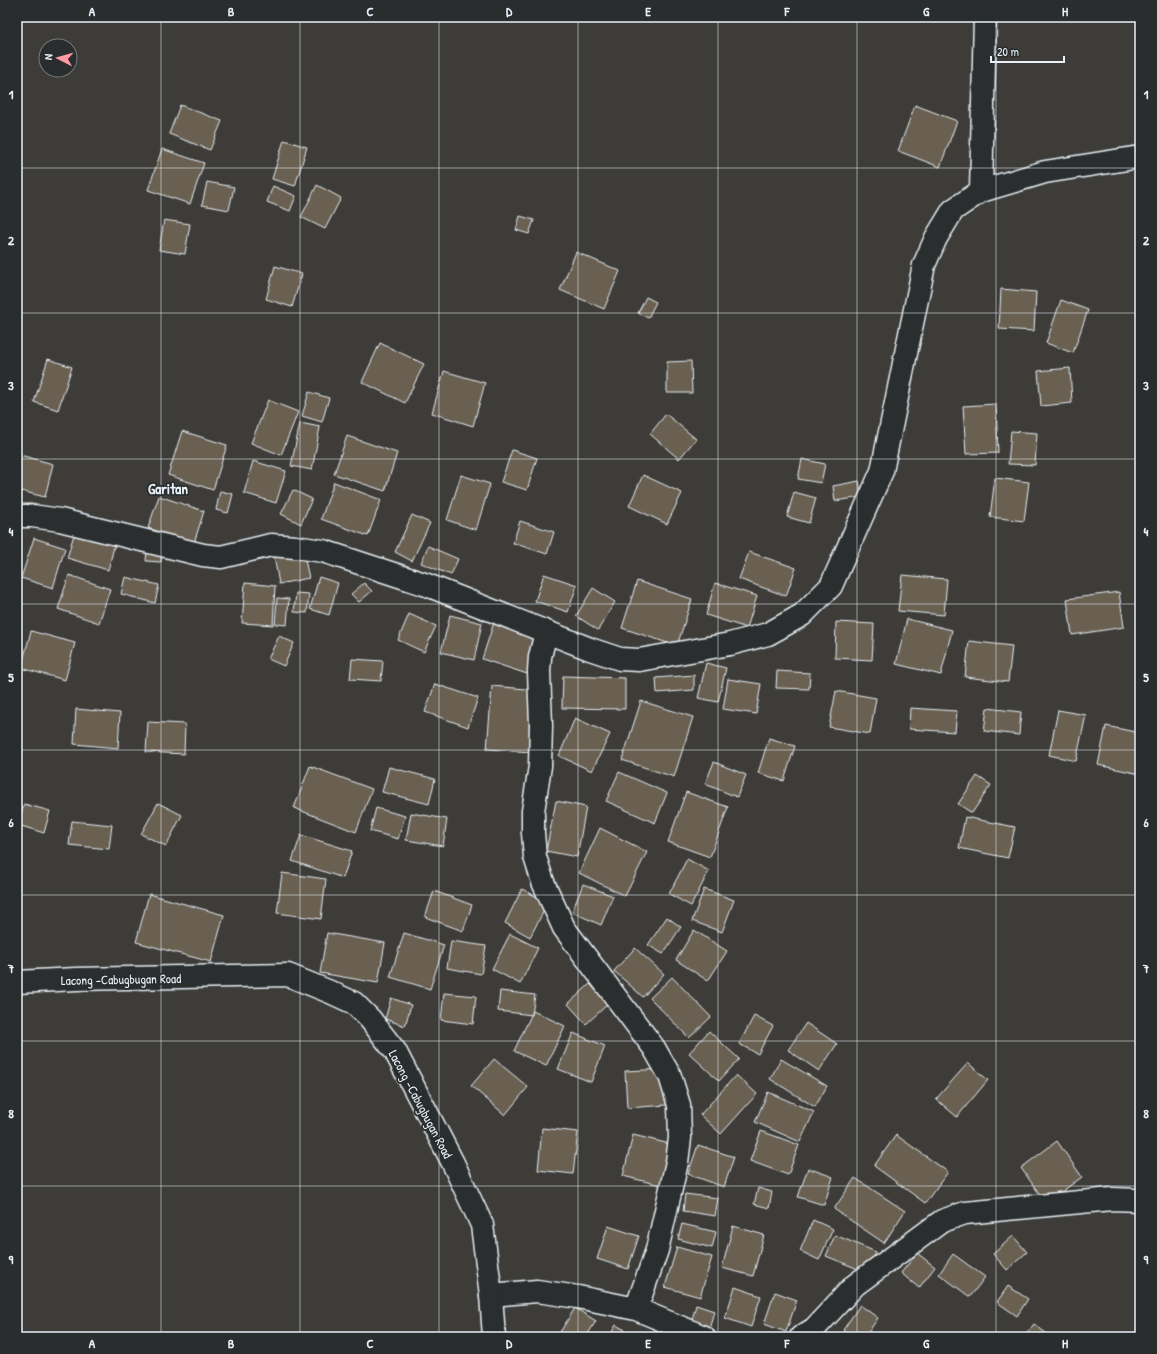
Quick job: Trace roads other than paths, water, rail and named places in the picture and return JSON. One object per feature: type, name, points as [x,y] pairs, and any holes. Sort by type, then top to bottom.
[{"type":"street","points":[[982,191],[985,17]]},
{"type":"street","points":[[17,516],[32,516],[60,520],[203,555],[221,557],[271,545],[323,551],[427,585],[590,649],[620,659],[638,660],[730,644],[768,634],[802,615],[831,586],[882,471],[924,265],[936,238],[953,210],[982,191],[1045,172],[1140,157]]},
{"type":"street","points":[[546,632],[540,657],[539,671],[540,766],[533,811],[535,857],[546,889],[564,928],[654,1048],[670,1076],[679,1105],[680,1138],[677,1162],[657,1250],[636,1309]]},
{"type":"street","name":"Lacong -Cabugbugan Road","points":[[17,982],[83,979],[288,975],[354,1003],[370,1019],[395,1051],[453,1164],[482,1225],[491,1295],[494,1337]]},
{"type":"street","points":[[801,1337],[814,1329],[855,1285],[942,1221],[965,1213],[1112,1199],[1140,1200]]},
{"type":"street","points":[[491,1295],[537,1291],[578,1297],[636,1309],[704,1337]]},
{"type":"district","name":"Garitan","points":[[168,488]]}]
